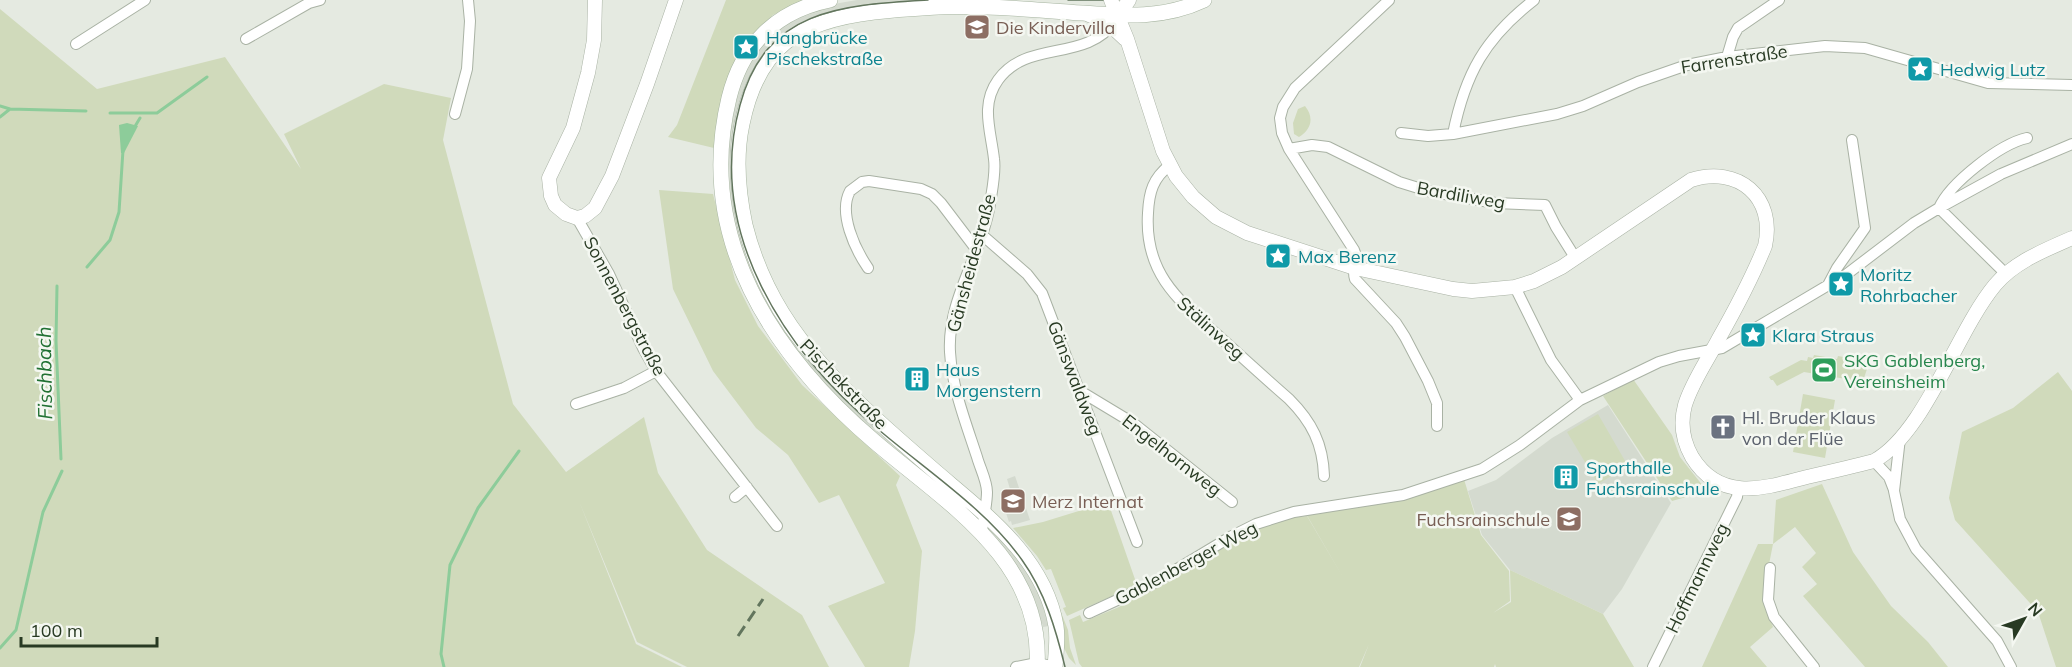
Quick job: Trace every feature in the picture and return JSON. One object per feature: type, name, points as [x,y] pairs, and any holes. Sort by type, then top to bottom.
[{"type":"main road","name":"Pischekstraße","points":[[830,0],[799,9],[771,26],[755,43],[736,76],[724,121],[722,149],[722,186],[729,231],[755,301],[773,331],[798,364],[857,426],[982,532],[1009,565],[1023,594],[1036,637],[1037,665]]},
{"type":"main road","name":"Pischekstraße","points":[[1055,667],[1056,624],[1044,590],[1019,550],[984,513],[852,397],[819,362],[788,322],[764,279],[748,237],[739,188],[738,159],[741,132],[751,92],[765,64],[787,41],[815,24],[858,14],[949,6],[1081,13],[1116,31],[1204,0]]},
{"type":"street","points":[[76,44],[145,0]]},
{"type":"street","points":[[246,39],[309,3],[320,0]]},
{"type":"street","points":[[455,114],[467,69],[470,21],[468,0]]},
{"type":"street","name":"Sonnenbergstraße","points":[[595,0],[594,40],[588,73],[573,128],[551,174],[549,183],[551,196],[555,205],[566,214],[577,218],[609,274],[656,371],[777,526]]},
{"type":"street","points":[[577,218],[585,216],[595,208],[612,176],[676,0]]},
{"type":"street","points":[[1111,0],[1116,31],[1156,132],[1170,165],[1193,197],[1204,208],[1247,233],[1355,268],[1453,289],[1493,290],[1515,287],[1547,275],[1576,259],[1691,180],[1703,176],[1724,176],[1746,186],[1764,209],[1768,234],[1761,256],[1690,391],[1682,418],[1687,447],[1703,472],[1725,486],[1738,489],[1768,487],[1874,461],[1883,455],[1900,438],[1932,390],[1986,297],[2006,274],[2038,254],[2072,238]]},
{"type":"street","name":"Gänsheidestraße","points":[[982,532],[986,486],[956,390],[950,349],[959,298],[990,206],[994,160],[988,128],[987,103],[997,81],[1012,65],[1032,55],[1081,46],[1116,31],[1129,0]]},
{"type":"street","points":[[1389,0],[1291,93],[1282,107],[1280,118],[1282,133],[1289,149],[1354,250],[1358,259],[1354,276],[1357,283],[1396,323],[1424,371],[1437,403],[1437,426]]},
{"type":"street","points":[[1453,134],[1459,102],[1480,57],[1498,33],[1534,0]]},
{"type":"street","points":[[1727,57],[1738,28],[1779,0]]},
{"type":"street","name":"Farrenstraße","points":[[1401,133],[1428,136],[1453,134],[1563,112],[1583,106],[1666,71],[1727,57],[1825,46],[1849,46],[1876,51],[1988,83],[2072,85]]},
{"type":"street","points":[[2006,274],[1939,208],[1948,191],[1997,151],[2012,142],[2027,138]]},
{"type":"street","points":[[1827,285],[1864,228],[1852,140]]},
{"type":"street","name":"Gablenberger Weg","points":[[1089,613],[1154,583],[1256,524],[1294,512],[1403,495],[1482,469],[1496,462],[1580,400],[1659,362],[1722,348],[1847,274],[1875,255],[1914,223],[1939,208],[2001,174],[2072,144]]},
{"type":"street","name":"Bardiliweg","points":[[1289,149],[1320,145],[1400,182],[1446,195],[1495,203],[1545,205],[1576,259]]},
{"type":"street","name":"Stälinweg","points":[[1170,165],[1156,178],[1148,205],[1150,245],[1161,277],[1185,306],[1303,414],[1319,443],[1324,476]]},
{"type":"street","points":[[868,268],[855,248],[846,209],[850,191],[869,180],[921,189],[932,195],[941,203],[976,249]]},
{"type":"street","name":"Gänswaldweg","points":[[981,234],[1036,283],[1047,303],[1137,542]]},
{"type":"street","points":[[1515,287],[1551,360],[1580,400]]},
{"type":"street","points":[[576,404],[624,388],[656,371]]},
{"type":"street","name":"Engelhornweg","points":[[1080,391],[1133,423],[1232,502]]},
{"type":"street","points":[[1894,491],[1900,438]]},
{"type":"street","points":[[1874,461],[1889,477],[1900,519],[1916,549],[1997,641],[2011,667]]},
{"type":"street","points":[[735,497],[747,487]]},
{"type":"street","name":"Hoffmannweg","points":[[1653,667],[1737,497],[1738,489]]},
{"type":"street","points":[[1770,568],[1768,600],[1774,617],[1807,665]]},
{"type":"street","points":[[1016,667],[1037,665],[1055,667]]},
{"type":"shaded area","points":[[726,0],[807,0],[773,15],[749,40],[726,84],[714,148],[668,137],[677,125]]},
{"type":"shaded area","points":[[857,0],[982,0],[946,2],[784,37],[735,136],[757,272],[876,424],[873,428],[980,517],[979,524],[874,435],[814,376],[763,305],[731,221],[728,126],[745,67],[777,27],[828,5]]},
{"type":"shaded area","points":[[0,9],[97,89],[225,57],[301,169],[284,134],[384,84],[451,98],[443,140],[513,404],[566,472],[644,417],[658,473],[707,550],[802,615],[829,667],[687,667],[637,642],[579,501],[636,644],[682,667],[0,667]]},
{"type":"shaded area","points":[[1305,106],[1310,114],[1310,123],[1307,130],[1299,137],[1294,134],[1293,123],[1298,109]]},
{"type":"shaded area","points":[[127,123],[138,126],[124,153],[121,153],[119,125]]},
{"type":"shaded area","points":[[659,190],[713,194],[735,280],[758,326],[802,385],[900,476],[896,485],[922,551],[915,631],[909,667],[865,667],[828,606],[885,583],[839,495],[819,503],[788,455],[756,428],[713,371],[673,289]]},
{"type":"shaded area","name":"SKG Gablenberg, Vereinsheim","points":[[1814,355],[1837,359],[1838,356],[1865,361],[1864,368],[1867,369],[1861,387],[1846,384],[1846,379],[1804,372],[1777,386],[1769,377],[1801,360],[1807,361],[1808,357],[1813,358]]},
{"type":"shaded area","points":[[2058,372],[2072,391],[2072,667],[2056,667],[2038,612],[1955,520],[1949,498],[1962,432],[2013,408]]},
{"type":"shaded area","points":[[1633,379],[1672,435],[1680,457],[1707,491],[1672,501],[1603,396]]},
{"type":"shaded area","points":[[1803,394],[1835,400],[1825,458],[1793,452]]},
{"type":"shaded area","name":"Fuchsrainschule","points":[[1608,405],[1671,503],[1622,589],[1603,614],[1510,570],[1482,535],[1468,491],[1496,480],[1552,438]]},
{"type":"shaded area","points":[[1598,414],[1628,466],[1598,484],[1567,432]]},
{"type":"shaded area","name":"Merz Internat","points":[[1015,476],[1030,520],[1012,525],[1006,513],[1008,512],[1002,491],[1010,489],[1007,479]]},
{"type":"shaded area","points":[[1463,476],[1481,535],[1509,571],[1510,601],[1493,613],[1511,602],[1510,570],[1603,614],[1634,667],[1496,667],[1495,664],[1494,667],[1360,667],[1369,644],[1359,667],[1082,667],[1079,663],[1069,620],[1080,615],[1083,622],[1119,607],[1245,532],[1279,519],[1307,516],[1344,579],[1305,512]]},
{"type":"shaded area","points":[[1822,484],[1853,552],[1891,606],[1928,642],[1948,667],[1865,667],[1803,596],[1817,584],[1802,567],[1816,553],[1795,527],[1773,544],[1776,500]]},
{"type":"shaded area","points":[[1108,502],[1137,585],[1067,616],[1063,608],[1066,607],[1051,569],[1046,570],[1013,528],[1043,522]]},
{"type":"shaded area","points":[[986,523],[1007,544],[1030,577],[1041,600],[1049,626],[1043,627],[1027,583],[1012,560],[985,530]]},
{"type":"shaded area","points":[[1758,544],[1773,544],[1762,600],[1773,627],[1750,647],[1767,667],[1702,667]]},
{"type":"shaded area","points":[[1047,577],[1068,630],[1070,648],[1076,665],[1064,648],[1044,578]]},
{"type":"waterway","name":"Fischbach","points":[[110,113],[157,113],[207,77]]},
{"type":"waterway","points":[[0,106],[10,109]]},
{"type":"waterway","points":[[0,117],[10,109],[86,111]]},
{"type":"waterway","name":"Fischbach","points":[[134,128],[140,118]]},
{"type":"waterway","name":"Fischbach","points":[[87,267],[110,240],[119,212],[123,150]]},
{"type":"waterway","name":"Fischbach","points":[[57,286],[56,341],[61,459]]},
{"type":"waterway","points":[[444,667],[441,654],[450,565],[478,508],[519,451]]},
{"type":"waterway","name":"Fischbach","points":[[0,648],[16,630],[43,512],[62,471]]},
{"type":"tram line","points":[[928,0],[866,5],[838,10],[812,18],[788,30],[768,48],[752,73],[740,105],[732,152],[734,198],[744,243],[761,286],[784,326],[813,364],[845,399],[879,430],[974,507],[1008,542],[1030,572],[1043,598],[1054,625],[1065,667]]},
{"type":"tram line","points":[[1068,0],[1103,0]]},
{"type":"railway","points":[[738,636],[763,599]]},
{"type":"place","name":"Die Kindervilla","points":[[977,27]]},
{"type":"place","name":"Hangbrücke Pischekstraße","points":[[746,47]]},
{"type":"place","name":"Hedwig Lutz","points":[[1920,69]]},
{"type":"place","name":"Max Berenz","points":[[1278,256]]},
{"type":"place","name":"Moritz Rohrbacher","points":[[1841,284]]},
{"type":"place","name":"Klara Straus","points":[[1753,335]]},
{"type":"place","name":"SKG Gablenberg, Vereinsheim","points":[[1824,370]]},
{"type":"place","name":"Haus Morgenstern","points":[[917,379]]},
{"type":"place","name":"Hl. Bruder Klaus von der Flüe","points":[[1723,427]]},
{"type":"place","name":"Sporthalle Fuchsrainschule","points":[[1566,477]]},
{"type":"place","name":"Merz Internat","points":[[1013,501]]},
{"type":"place","name":"Fuchsrainschule","points":[[1569,519]]}]
